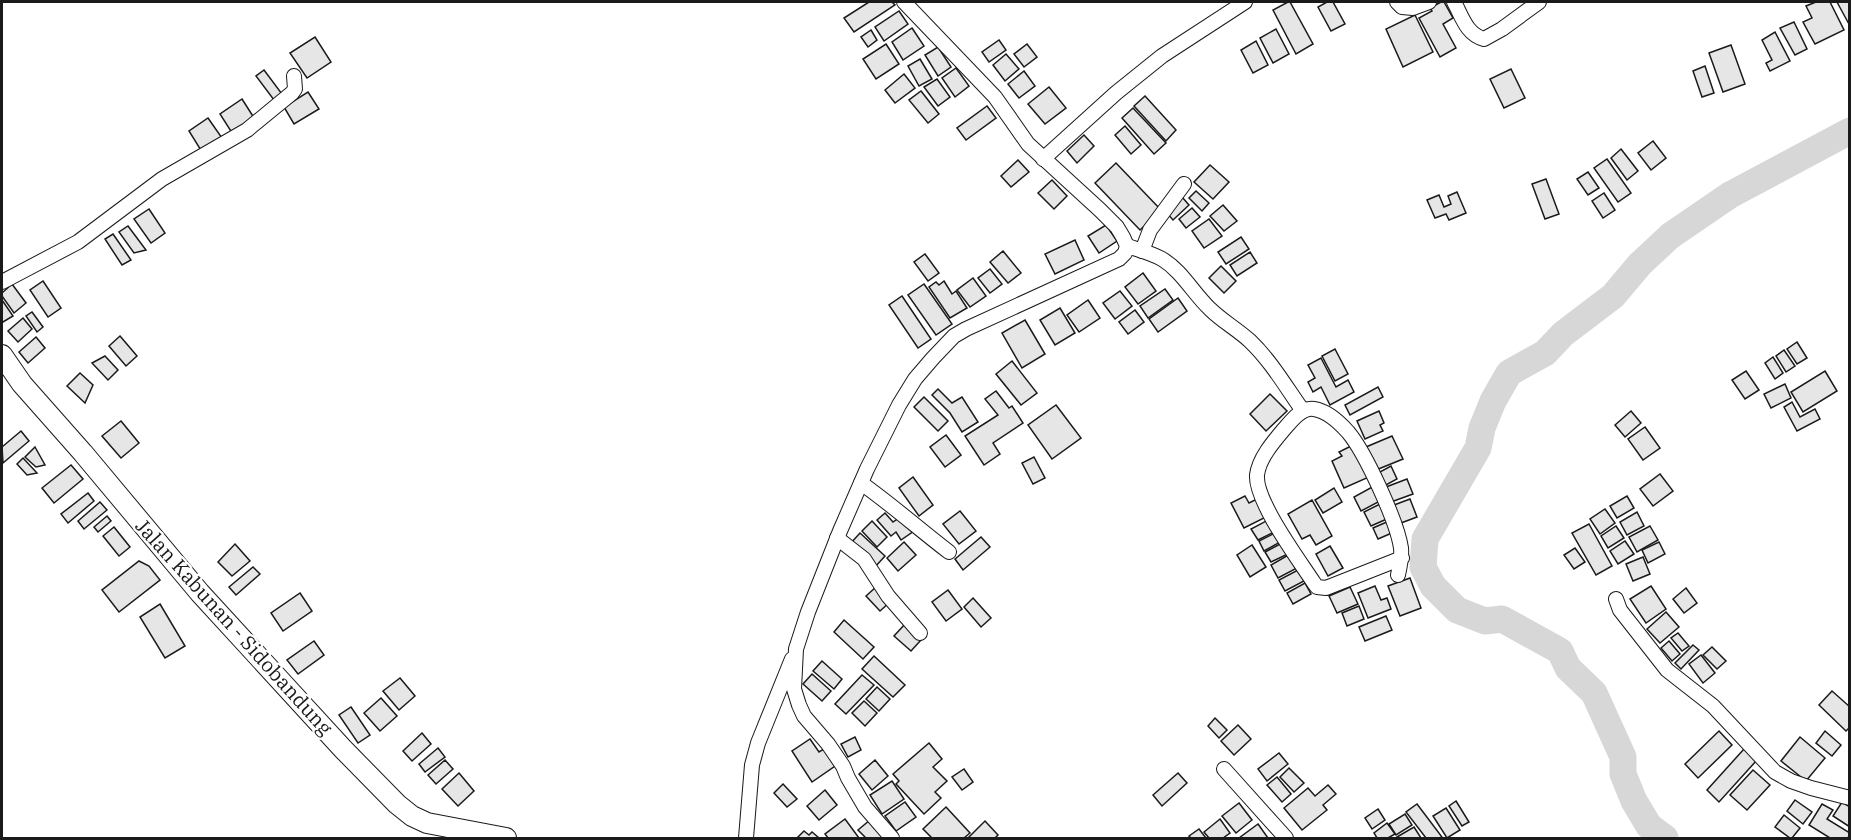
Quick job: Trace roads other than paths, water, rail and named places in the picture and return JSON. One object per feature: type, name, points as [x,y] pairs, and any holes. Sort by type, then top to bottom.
[{"type":"street","points":[[746,838],[752,765],[758,743],[837,538],[861,483],[910,387],[954,336],[1119,259],[1125,253],[1127,246],[1109,219],[1028,144],[995,97],[904,2]]},
{"type":"street","points":[[1043,159],[1116,93],[1162,56],[1245,2]]},
{"type":"street","points":[[1397,2],[1407,8],[1429,2]]},
{"type":"street","points":[[1454,2],[1470,32],[1484,39],[1539,2]]},
{"type":"street","points":[[2,282],[78,242],[162,179],[255,124],[292,93],[295,89],[294,75]]},
{"type":"street","points":[[1142,251],[1150,230],[1184,184]]},
{"type":"street","points":[[1127,246],[1154,255],[1170,265],[1220,319],[1250,341],[1285,382],[1303,411]]},
{"type":"street","name":"Jalan Kabunan - Sidobandung","points":[[2,355],[15,375],[200,593],[390,798],[412,816],[427,823],[506,838]]},
{"type":"street","points":[[1398,575],[1402,558],[1398,534],[1356,442],[1340,424],[1323,412],[1312,408],[1303,411],[1287,426],[1265,454],[1257,473],[1257,482],[1263,501],[1314,583],[1317,587],[1326,588],[1402,558]]},
{"type":"street","points":[[861,483],[899,510],[914,525],[950,552]]},
{"type":"street","points":[[837,538],[864,559],[888,596],[920,633]]},
{"type":"street","points":[[1616,599],[1620,610],[1667,670],[1713,706],[1775,772],[1811,788],[1850,798]]},
{"type":"street","points":[[796,648],[794,689],[804,716],[843,766],[861,801],[892,838]]},
{"type":"street","points":[[1224,769],[1286,838]]},
{"type":"waterway","points":[[1665,838],[1649,826],[1634,801],[1623,774],[1623,757],[1594,693],[1568,668],[1560,651],[1502,619],[1485,621],[1457,610],[1433,586],[1423,567],[1425,539],[1478,448],[1482,428],[1493,401],[1509,373],[1545,353],[1563,334],[1613,296],[1640,264],[1670,236],[1730,195],[1850,131]]}]
